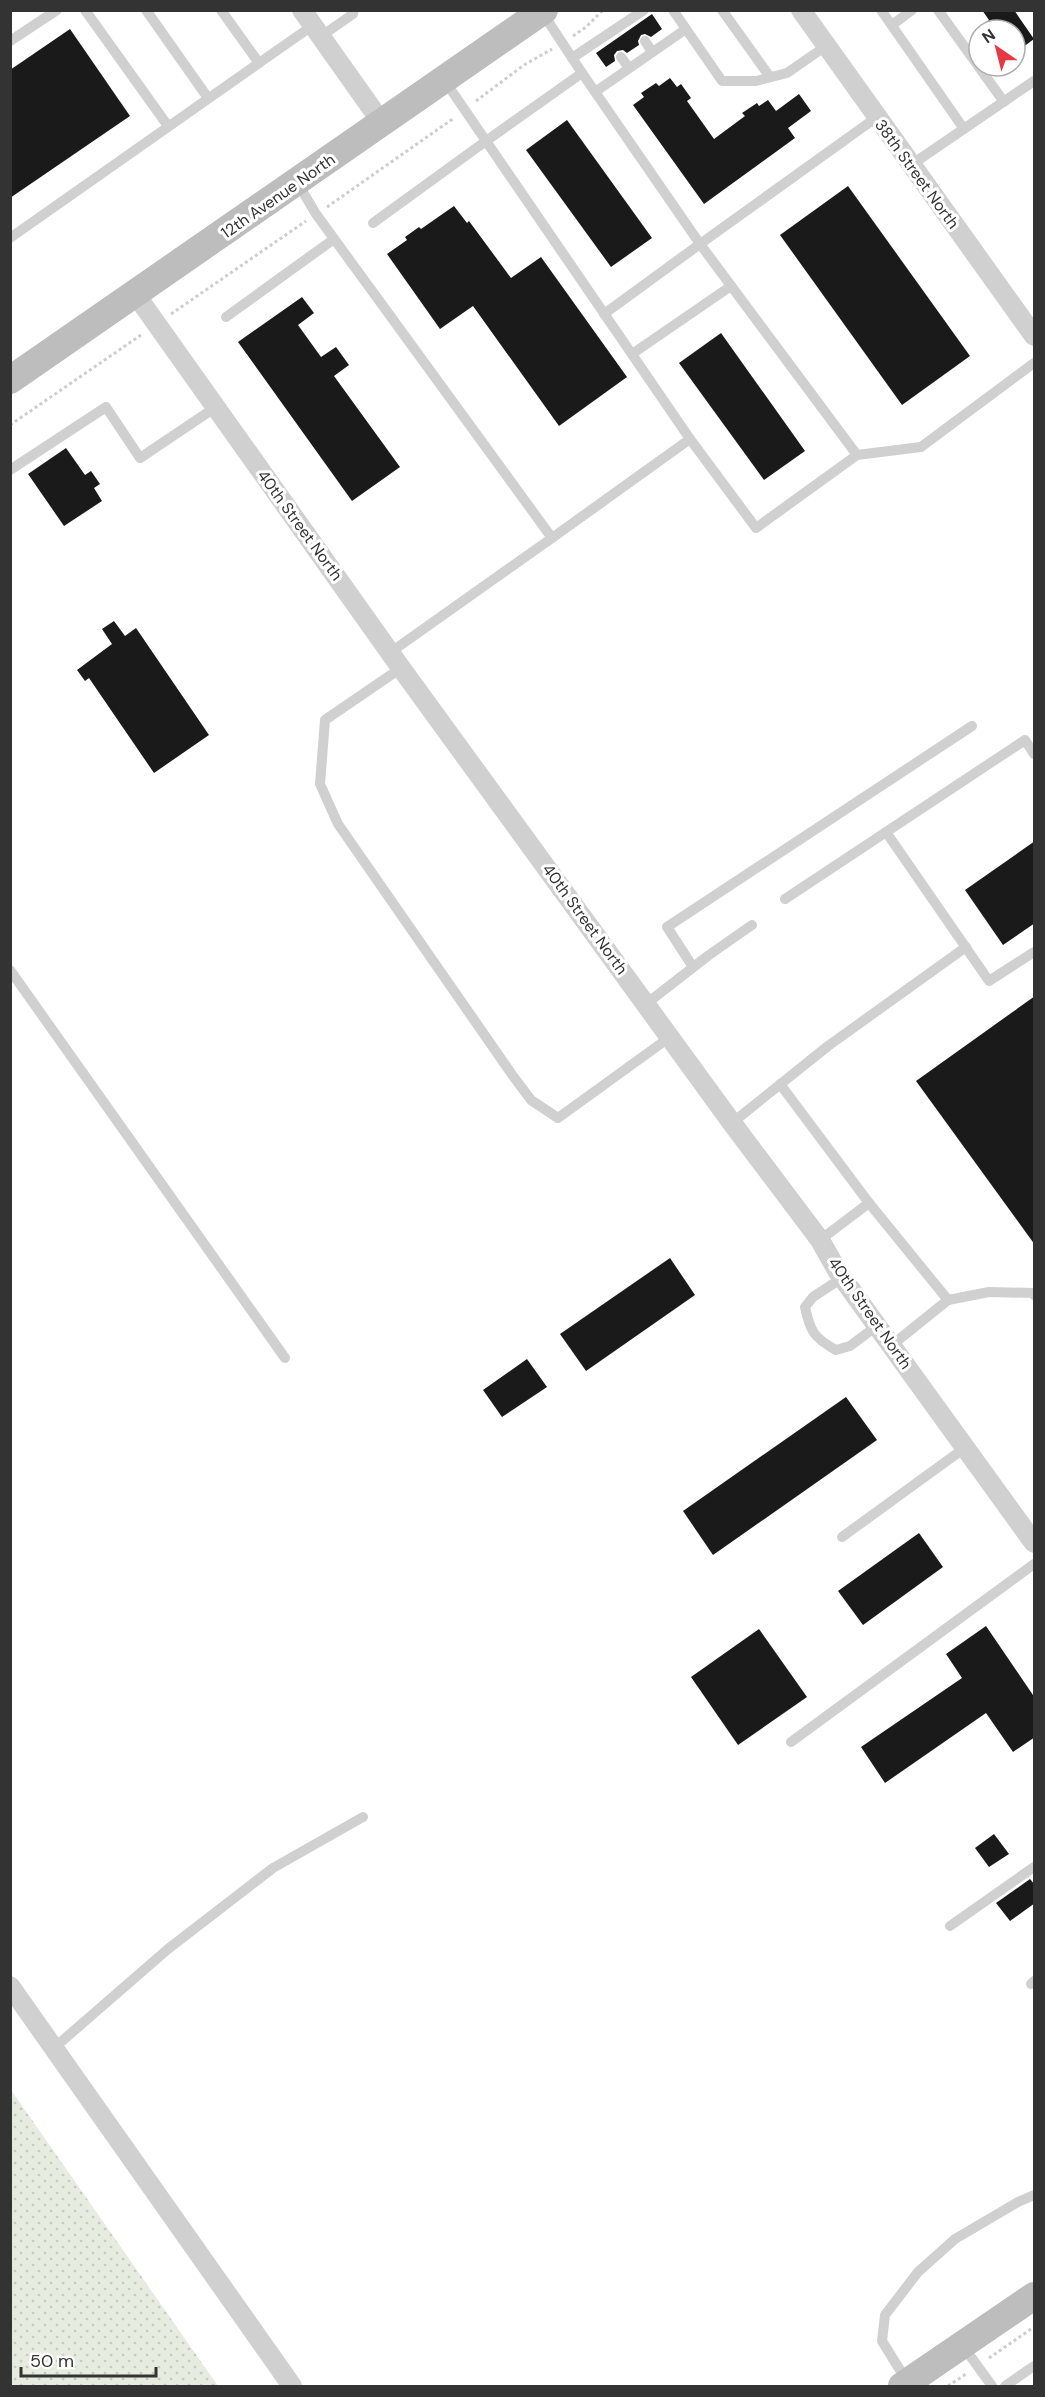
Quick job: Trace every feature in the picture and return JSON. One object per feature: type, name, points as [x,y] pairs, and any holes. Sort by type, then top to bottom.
[{"type":"main road","name":"12th Avenue North","points":[[10,380],[136,295],[543,11]]},
{"type":"main road","points":[[905,2385],[970,2356],[1035,2296]]},
{"type":"street","name":"38th Street North","points":[[804,11],[826,46],[1035,336]]},
{"type":"street","points":[[312,25],[382,123]]},
{"type":"street","name":"40th Street North","points":[[136,295],[396,660],[732,1123],[820,1240],[842,1278],[1035,1543]]},
{"type":"street","points":[[10,1986],[292,2386]]},
{"type":"lane","points":[[10,41],[57,10]]},
{"type":"lane","points":[[85,10],[168,126]]},
{"type":"lane","points":[[146,10],[208,98]]},
{"type":"lane","points":[[221,10],[259,63]]},
{"type":"lane","points":[[10,238],[312,25],[353,14],[354,10]]},
{"type":"lane","points":[[572,58],[609,39],[644,10]]},
{"type":"lane","points":[[673,10],[722,81],[756,81],[787,73],[826,46]]},
{"type":"lane","points":[[722,10],[770,77]]},
{"type":"lane","points":[[881,10],[964,129]]},
{"type":"lane","points":[[892,25],[912,10]]},
{"type":"lane","points":[[938,10],[1004,102]]},
{"type":"lane","points":[[543,11],[582,74],[700,244],[856,455]]},
{"type":"lane","points":[[595,92],[686,29]]},
{"type":"lane","points":[[645,41],[652,52]]},
{"type":"lane","points":[[621,57],[630,68]]},
{"type":"lane","points":[[373,223],[582,74]]},
{"type":"lane","points":[[444,78],[604,314],[756,528],[856,455],[921,447],[1035,363]]},
{"type":"lane","points":[[911,165],[1034,83]]},
{"type":"lane","points":[[604,314],[877,117]]},
{"type":"lane","points":[[297,182],[316,214],[552,538]]},
{"type":"lane","points":[[226,317],[334,239]]},
{"type":"lane","points":[[633,354],[731,286]]},
{"type":"lane","points":[[10,470],[106,407],[140,458],[216,407]]},
{"type":"lane","points":[[670,1037],[558,1118],[531,1100],[338,824],[320,784],[326,720],[396,660],[552,538],[690,438]]},
{"type":"lane","points":[[693,967],[667,927],[972,726]]},
{"type":"lane","points":[[785,899],[1025,740],[1035,754]]},
{"type":"lane","points":[[886,832],[989,981],[1035,952]]},
{"type":"lane","points":[[646,1004],[752,925]]},
{"type":"lane","points":[[732,1123],[828,1046],[966,947]]},
{"type":"lane","points":[[10,970],[285,1358]]},
{"type":"lane","points":[[780,1084],[869,1203],[948,1300]]},
{"type":"lane","points":[[820,1240],[869,1203]]},
{"type":"lane","points":[[842,1278],[813,1297],[805,1307],[809,1328],[821,1341],[836,1350],[850,1346],[878,1325]]},
{"type":"lane","points":[[892,1345],[948,1300],[989,1292],[1033,1293],[1035,1295]]},
{"type":"lane","points":[[842,1537],[966,1447]]},
{"type":"lane","points":[[791,1742],[1035,1564]]},
{"type":"lane","points":[[54,2048],[168,1949],[273,1868],[363,1817]]},
{"type":"lane","points":[[950,1926],[1035,1867]]},
{"type":"lane","points":[[905,2385],[882,2341],[885,2315],[918,2272],[955,2239],[1018,2202],[1035,2195]]},
{"type":"lane","points":[[970,2356],[992,2386]]},
{"type":"lane","points":[[1005,2386],[1035,2366]]},
{"type":"path","points":[[10,425],[316,214],[524,65],[586,27],[603,10]]},
{"type":"path","points":[[948,2386],[970,2356],[1035,2327]]},
{"type":"shaded area","points":[[11,2090],[218,2386],[11,2386]]},
{"type":"building","points":[[982,10],[1014,10],[1020,18],[988,18]]},
{"type":"building","points":[[652,14],[662,29],[651,37],[641,35],[639,45],[627,53],[623,50],[617,51],[614,55],[615,61],[606,67],[596,53]]},
{"type":"building","points":[[70,29],[130,116],[10,198],[10,70]]},
{"type":"building","points":[[1027,29],[1034,39],[1027,44]]},
{"type":"building","points":[[670,78],[677,87],[681,84],[691,98],[687,101],[714,139],[745,116],[742,113],[757,103],[759,106],[768,100],[776,111],[799,94],[811,111],[788,128],[795,138],[704,204],[633,105],[644,97],[641,93],[656,83],[659,86]]},
{"type":"building","points":[[567,120],[652,238],[611,267],[526,150]]},
{"type":"building","points":[[848,186],[970,356],[902,405],[780,235]]},
{"type":"building","points":[[454,206],[467,223],[469,221],[511,278],[541,257],[627,377],[559,426],[473,306],[440,329],[387,254],[407,240],[405,237]]},
{"type":"building","points":[[302,297],[314,313],[298,325],[321,357],[336,347],[349,365],[334,376],[400,467],[352,501],[238,342]]},
{"type":"building","points":[[721,333],[805,451],[764,480],[679,363]]},
{"type":"building","points":[[66,448],[85,475],[91,471],[100,484],[94,488],[102,501],[64,526],[28,474]]},
{"type":"building","points":[[114,621],[125,636],[136,628],[209,735],[154,773],[89,678],[85,681],[77,670],[112,644],[102,629]]},
{"type":"building","points":[[1035,841],[1035,923],[1003,945],[965,890]]},
{"type":"building","points":[[1035,996],[1035,1245],[916,1081]]},
{"type":"building","points":[[670,1258],[695,1295],[586,1371],[560,1334]]},
{"type":"building","points":[[527,1359],[547,1387],[502,1417],[483,1390]]},
{"type":"building","points":[[846,1397],[877,1440],[713,1555],[683,1511]]},
{"type":"building","points":[[919,1533],[943,1567],[863,1625],[838,1591]]},
{"type":"building","points":[[986,1626],[1035,1698],[1035,1737],[1013,1752],[986,1713],[885,1783],[861,1747],[962,1678],[946,1654]]},
{"type":"building","points":[[759,1629],[807,1697],[738,1745],[691,1677]]},
{"type":"building","points":[[994,1834],[1009,1854],[989,1867],[975,1848]]},
{"type":"building","points":[[1030,1879],[1035,1885],[1035,1903],[1010,1921],[996,1903]]}]
